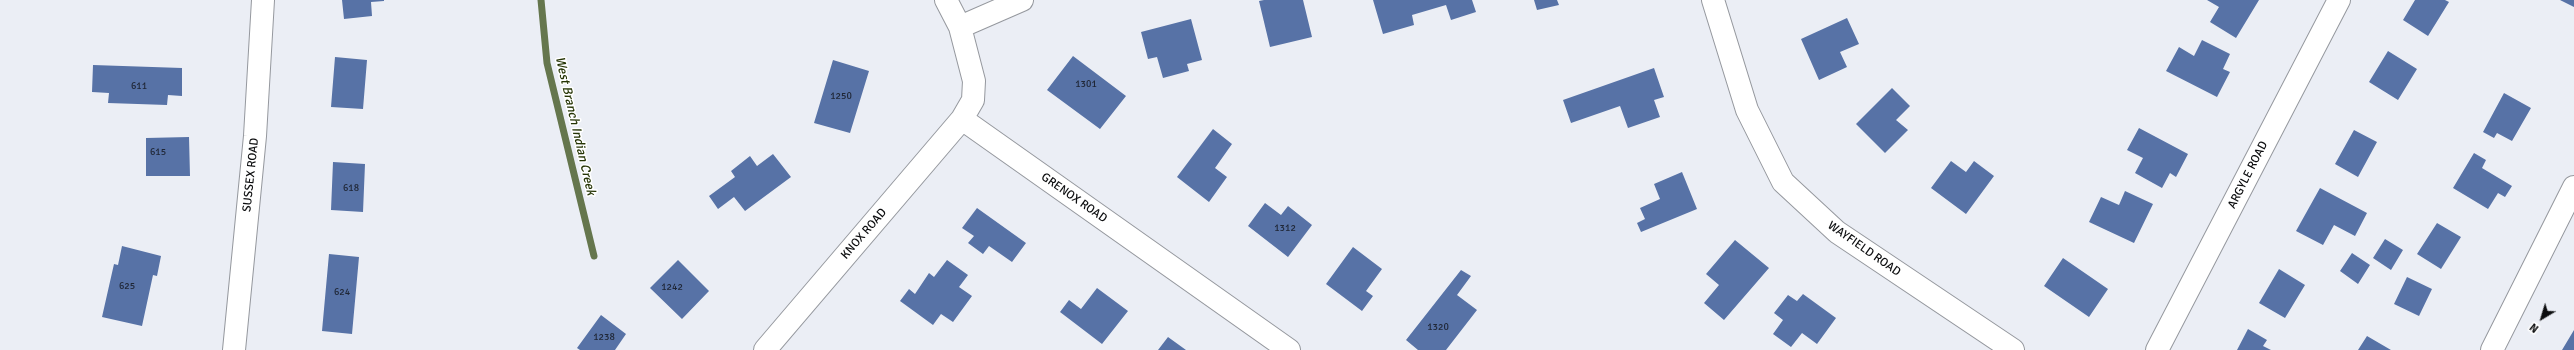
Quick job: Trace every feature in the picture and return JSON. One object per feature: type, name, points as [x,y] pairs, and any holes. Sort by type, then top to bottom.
[{"type":"street","name":"SUSSEX ROAD","points":[[234,350],[255,136],[263,0]]},
{"type":"street","points":[[946,0],[960,26],[974,81],[973,100],[962,119]]},
{"type":"street","points":[[960,26],[1022,0]]},
{"type":"street","name":"WAYFIELD ROAD","points":[[1713,0],[1747,110],[1783,182],[1837,232],[2013,350]]},
{"type":"street","name":"ARGYLE ROAD","points":[[2158,350],[2339,0]]},
{"type":"street","name":"KNOX ROAD","points":[[765,350],[962,119]]},
{"type":"street","name":"GRENOX ROAD","points":[[962,119],[1289,350]]},
{"type":"street","points":[[2492,350],[2574,187]]},
{"type":"building","points":[[342,0],[384,1],[371,2],[372,16],[344,19]]},
{"type":"building","points":[[1303,0],[1312,37],[1270,47],[1259,1]]},
{"type":"building","points":[[1373,0],[1472,0],[1476,12],[1451,20],[1446,5],[1412,15],[1414,25],[1383,34]]},
{"type":"building","points":[[1534,0],[1557,0],[1559,5],[1537,10]]},
{"type":"building","points":[[2207,0],[2259,0],[2236,38],[2210,22],[2219,7]]},
{"type":"building","points":[[2415,0],[2445,0],[2449,2],[2428,36],[2403,20]]},
{"type":"building","points":[[2560,0],[2574,0],[2574,7]]},
{"type":"building","points":[[1847,18],[1859,44],[1840,52],[1847,67],[1819,80],[1801,39]]},
{"type":"building","points":[[1191,19],[1202,60],[1187,64],[1189,71],[1163,78],[1157,57],[1148,59],[1141,32]]},
{"type":"building","points":[[2202,40],[2230,54],[2223,69],[2230,72],[2217,97],[2166,71],[2179,47],[2194,56]]},
{"type":"building","points":[[2388,51],[2417,69],[2398,100],[2369,82]]},
{"type":"building","points":[[1073,56],[1126,96],[1100,129],[1047,90]]},
{"type":"building","points":[[335,57],[367,60],[363,109],[331,107]]},
{"type":"building","points":[[833,60],[869,71],[850,133],[814,123]]},
{"type":"building","points":[[93,65],[182,68],[182,96],[168,95],[167,105],[108,103],[109,93],[92,92]]},
{"type":"building","points":[[1654,68],[1664,97],[1654,100],[1660,117],[1628,128],[1620,106],[1571,123],[1563,100]]},
{"type":"building","points":[[1892,88],[1910,106],[1896,120],[1908,130],[1885,153],[1856,124]]},
{"type":"building","points":[[2504,93],[2531,108],[2512,141],[2497,133],[2494,138],[2483,132]]},
{"type":"building","points":[[2139,128],[2188,154],[2176,177],[2170,173],[2162,188],[2135,173],[2143,158],[2127,150]]},
{"type":"building","points":[[1213,129],[1232,144],[1215,168],[1227,177],[1209,202],[1177,177]]},
{"type":"building","points":[[2354,130],[2377,142],[2358,177],[2335,164]]},
{"type":"building","points":[[189,137],[190,176],[146,176],[146,138]]},
{"type":"building","points":[[2474,153],[2486,160],[2482,168],[2512,186],[2505,197],[2498,193],[2488,209],[2453,188]]},
{"type":"building","points":[[773,154],[791,177],[745,211],[734,197],[718,209],[709,196],[735,177],[731,171],[750,156],[757,166]]},
{"type":"building","points":[[1951,161],[1966,172],[1974,161],[1994,176],[1966,214],[1931,188]]},
{"type":"building","points":[[333,162],[365,164],[363,212],[331,210]]},
{"type":"building","points":[[1682,172],[1697,209],[1641,232],[1637,223],[1645,219],[1640,208],[1660,199],[1654,184]]},
{"type":"building","points":[[2320,188],[2367,213],[2355,236],[2334,225],[2323,245],[2296,231]]},
{"type":"building","points":[[2125,191],[2153,204],[2134,243],[2089,222],[2101,197],[2119,205]]},
{"type":"building","points":[[1265,203],[1281,215],[1288,206],[1312,225],[1288,257],[1248,226]]},
{"type":"building","points":[[977,208],[1026,243],[1012,262],[989,246],[983,254],[968,243],[974,236],[962,228]]},
{"type":"building","points":[[2437,223],[2461,237],[2441,269],[2417,254]]},
{"type":"building","points":[[2385,239],[2403,250],[2391,270],[2373,258]]},
{"type":"building","points":[[1735,240],[1769,268],[1724,320],[1704,303],[1719,285],[1706,274]]},
{"type":"building","points":[[122,246],[161,256],[157,276],[153,275],[142,326],[102,317],[114,264],[118,265]]},
{"type":"building","points":[[1353,247],[1382,269],[1366,291],[1373,296],[1362,311],[1326,284]]},
{"type":"building","points":[[2352,253],[2370,265],[2358,284],[2340,271]]},
{"type":"building","points":[[329,254],[359,257],[352,334],[322,331]]},
{"type":"building","points":[[2063,258],[2108,289],[2089,317],[2044,286]]},
{"type":"building","points":[[678,260],[709,291],[682,319],[650,288]]},
{"type":"building","points":[[947,260],[968,275],[959,287],[972,296],[953,322],[941,314],[933,325],[900,301],[909,289],[915,294],[929,273],[934,277]]},
{"type":"building","points":[[2279,269],[2305,285],[2285,318],[2259,303]]},
{"type":"building","points":[[1461,270],[1471,276],[1457,295],[1477,310],[1446,350],[1418,350],[1406,340]]},
{"type":"building","points":[[2407,277],[2432,289],[2419,316],[2394,304]]},
{"type":"building","points":[[1097,288],[1128,311],[1102,344],[1060,312],[1069,300],[1081,309]]},
{"type":"building","points":[[1803,294],[1836,318],[1817,344],[1802,333],[1791,347],[1773,334],[1783,320],[1774,313],[1788,295],[1797,301]]},
{"type":"building","points":[[601,315],[626,334],[615,350],[580,350],[577,348]]},
{"type":"building","points":[[2248,329],[2267,340],[2263,346],[2271,350],[2237,350]]},
{"type":"building","points":[[2574,330],[2574,350],[2562,350]]},
{"type":"building","points":[[2367,336],[2391,350],[2358,350]]},
{"type":"building","points":[[1168,337],[1186,350],[1158,350]]},
{"type":"waterway","name":"West Branch Indian Creek","points":[[541,0],[547,63],[594,256]]}]
